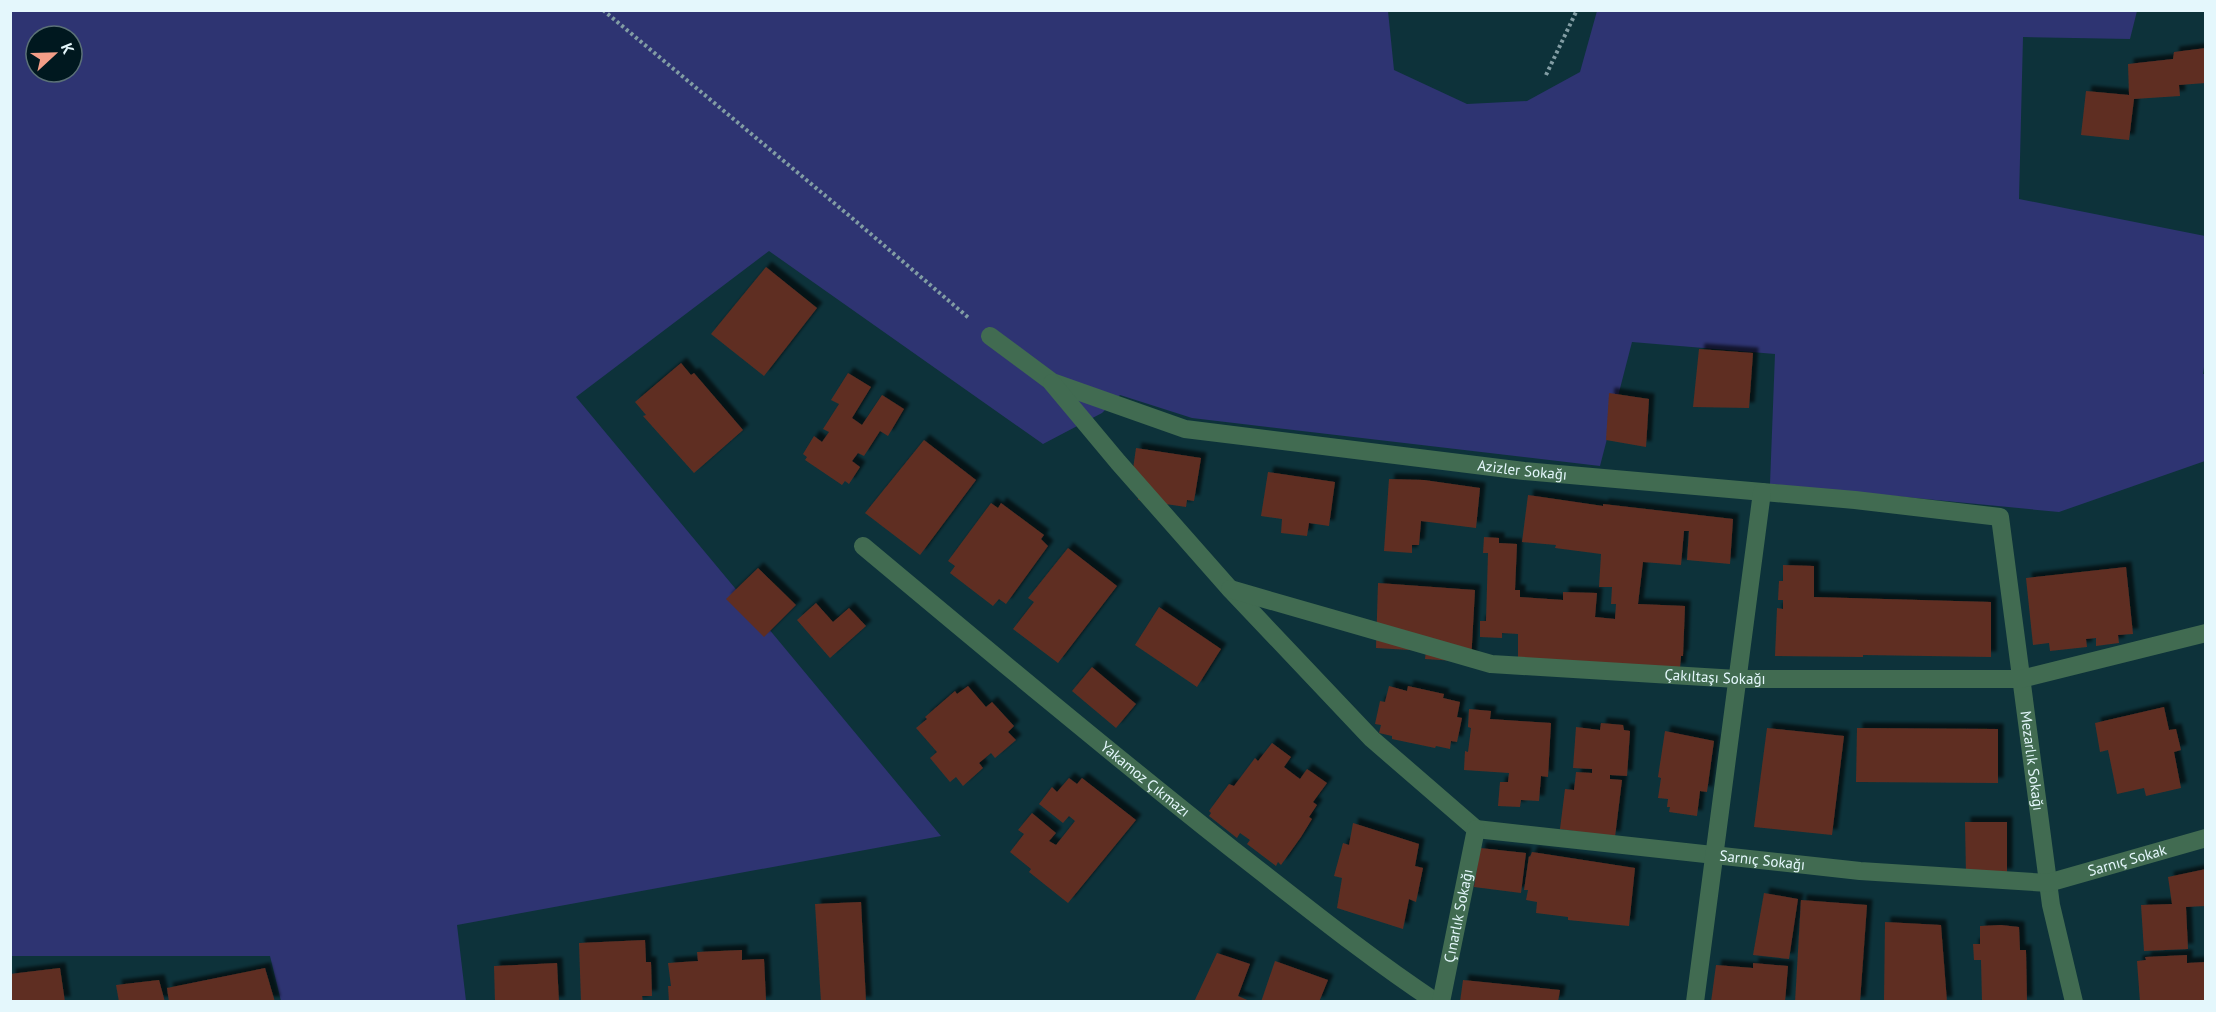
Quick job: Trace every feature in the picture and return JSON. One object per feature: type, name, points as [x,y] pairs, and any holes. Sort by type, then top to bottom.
[{"type":"street","name":"Azizler Sokağı","points":[[990,336],[1052,382],[1118,462],[1230,589],[1372,738],[1476,829]]},
{"type":"street","name":"Azizler Sokağı","points":[[1052,382],[1185,429],[1524,471],[1762,492],[2000,517]]},
{"type":"street","points":[[1695,1002],[1762,492]]},
{"type":"street","name":"Mezarlık Sokağı","points":[[2000,517],[2051,906],[2074,1002]]},
{"type":"street","name":"Yakamoz Çıkmazı","points":[[862,546],[1122,762],[1332,927],[1436,1002]]},
{"type":"street","name":"Çakıltaşı Sokağı","points":[[1230,589],[1491,664],[1737,679],[2021,679],[2205,633]]},
{"type":"street","name":"Sarnıç Sokağı","points":[[1476,829],[1860,872],[2048,883]]},
{"type":"street","name":"Çınarlık Sokağı","points":[[1442,1002],[1476,829]]},
{"type":"street","name":"Sarnıç Sokak","points":[[2048,883],[2205,838]]},
{"type":"path","points":[[603,10],[990,336]]},
{"type":"path","points":[[1546,75],[1577,10]]},
{"type":"shaded area","points":[[11,11],[1388,11],[1394,70],[1467,104],[1527,101],[1580,72],[1597,11],[2137,11],[2130,39],[2023,37],[2019,199],[2205,236],[2206,354],[2203,374],[2206,374],[2205,461],[2059,512],[1770,484],[1775,354],[1632,342],[1600,466],[1192,418],[1120,395],[1102,413],[1043,444],[769,251],[576,397],[941,836],[457,925],[466,1001],[281,1001],[270,956],[11,956]]},
{"type":"building","points":[[2206,48],[2206,83],[2179,85],[2180,96],[2134,99],[2129,140],[2081,135],[2086,91],[2129,95],[2128,64],[2173,59],[2174,52]]},
{"type":"building","points":[[766,267],[817,308],[764,376],[711,334]]},
{"type":"building","points":[[1699,349],[1753,353],[1749,408],[1693,407]]},
{"type":"building","points":[[681,363],[691,375],[694,373],[743,430],[694,473],[643,416],[646,415],[635,402]]},
{"type":"building","points":[[848,373],[871,387],[852,418],[862,425],[882,395],[904,409],[888,436],[880,431],[864,456],[858,453],[852,461],[860,467],[849,484],[845,481],[842,485],[805,460],[807,457],[803,454],[814,436],[822,442],[829,432],[823,429],[839,404],[831,400]]},
{"type":"building","points":[[1609,393],[1649,399],[1646,447],[1606,440]]},
{"type":"building","points":[[924,440],[976,480],[920,555],[865,513]]},
{"type":"building","points":[[1136,448],[1201,458],[1194,501],[1187,500],[1186,507],[1138,500],[1140,492],[1130,490]]},
{"type":"building","points":[[1268,472],[1335,482],[1329,526],[1309,523],[1307,536],[1281,533],[1282,519],[1261,516]]},
{"type":"building","points":[[1389,479],[1424,480],[1480,488],[1476,528],[1421,521],[1419,545],[1412,545],[1412,553],[1384,551]]},
{"type":"building","points":[[1528,495],[1603,506],[1603,504],[1733,519],[1730,564],[1687,560],[1689,531],[1684,531],[1681,565],[1643,562],[1638,604],[1685,606],[1683,656],[1681,656],[1680,669],[1518,659],[1518,634],[1502,633],[1502,638],[1480,637],[1480,621],[1486,621],[1488,553],[1483,553],[1484,537],[1499,538],[1499,543],[1517,544],[1515,590],[1520,590],[1520,597],[1563,600],[1563,592],[1597,593],[1595,617],[1615,619],[1616,604],[1611,604],[1612,587],[1599,587],[1601,554],[1555,548],[1556,545],[1522,542]]},
{"type":"building","points":[[991,503],[998,508],[1001,503],[1044,535],[1041,539],[1048,546],[1006,604],[999,599],[993,606],[950,573],[955,566],[948,561]]},
{"type":"building","points":[[1068,548],[1117,586],[1058,663],[1013,629],[1034,602],[1028,598]]},
{"type":"building","points":[[1783,565],[1814,566],[1814,597],[1991,602],[1991,657],[1775,656],[1777,608],[1783,609],[1783,600],[1778,600],[1779,581],[1783,581]]},
{"type":"building","points":[[2126,567],[2133,634],[2118,635],[2119,643],[2096,646],[2096,638],[2086,639],[2087,647],[2050,651],[2049,643],[2033,645],[2026,578]]},
{"type":"building","points":[[758,568],[796,605],[764,637],[726,599]]},
{"type":"building","points":[[1378,583],[1475,590],[1471,662],[1425,659],[1426,651],[1376,648]]},
{"type":"building","points":[[816,603],[833,622],[849,608],[866,626],[830,658],[797,620]]},
{"type":"building","points":[[1159,607],[1221,649],[1197,687],[1135,645]]},
{"type":"building","points":[[1092,667],[1136,704],[1116,728],[1072,691]]},
{"type":"building","points":[[968,686],[986,707],[992,702],[1014,726],[1008,732],[1016,740],[995,758],[991,753],[979,763],[983,768],[963,786],[956,777],[950,782],[930,758],[937,752],[916,728],[955,691],[957,694]]},
{"type":"building","points":[[1389,686],[1407,691],[1408,686],[1444,694],[1443,698],[1460,702],[1457,717],[1462,718],[1457,742],[1451,741],[1450,749],[1436,746],[1435,748],[1392,739],[1392,736],[1379,733],[1381,725],[1375,724],[1380,701],[1385,702]]},
{"type":"building","points":[[2164,707],[2169,730],[2176,729],[2181,750],[2174,752],[2181,788],[2146,796],[2144,788],[2117,794],[2108,750],[2100,752],[2095,723]]},
{"type":"building","points":[[1469,709],[1491,711],[1490,719],[1551,723],[1548,777],[1541,776],[1539,801],[1521,800],[1520,807],[1498,806],[1500,782],[1508,782],[1509,773],[1464,770],[1465,751],[1468,752],[1471,728],[1468,727]]},
{"type":"building","points":[[1601,723],[1623,725],[1624,730],[1630,731],[1627,776],[1610,775],[1610,779],[1622,780],[1615,837],[1560,829],[1565,789],[1574,790],[1576,772],[1592,773],[1592,769],[1573,768],[1576,727],[1600,730]]},
{"type":"building","points":[[1767,728],[1844,736],[1832,835],[1754,827]]},
{"type":"building","points":[[1857,728],[1998,729],[1998,783],[1856,782]]},
{"type":"building","points":[[1665,731],[1714,741],[1707,792],[1700,791],[1697,816],[1669,812],[1668,799],[1658,798],[1661,778],[1658,777]]},
{"type":"building","points":[[1272,743],[1291,757],[1284,767],[1300,779],[1307,769],[1327,783],[1313,802],[1317,805],[1301,837],[1281,865],[1278,862],[1276,866],[1247,844],[1250,840],[1240,833],[1237,838],[1209,816],[1211,813],[1209,811],[1229,784],[1234,786],[1255,758],[1258,761]]},
{"type":"building","points":[[1069,778],[1077,784],[1082,778],[1136,820],[1068,903],[1029,872],[1031,869],[1010,852],[1024,834],[1018,830],[1032,813],[1056,833],[1049,841],[1056,845],[1075,821],[1069,816],[1063,823],[1039,804],[1052,787],[1057,792]]},
{"type":"building","points":[[1965,822],[2007,822],[2007,874],[1966,875]]},
{"type":"building","points":[[1353,823],[1419,844],[1415,866],[1423,868],[1416,902],[1409,899],[1403,929],[1337,908],[1342,878],[1334,876],[1343,843],[1349,845]]},
{"type":"building","points":[[1480,848],[1526,853],[1521,893],[1474,887]]},
{"type":"building","points":[[1532,852],[1635,868],[1629,926],[1568,920],[1568,917],[1536,913],[1537,902],[1526,900],[1528,890],[1524,890],[1529,856]]},
{"type":"building","points":[[2206,869],[2206,906],[2186,907],[2188,949],[2144,951],[2141,905],[2172,904],[2168,877]]},
{"type":"building","points":[[1764,893],[1798,899],[1789,959],[1753,955]]},
{"type":"building","points":[[1801,900],[1867,905],[1860,1002],[1795,1002]]},
{"type":"building","points":[[861,902],[866,1002],[821,1002],[815,904]]},
{"type":"building","points":[[1885,922],[1941,925],[1947,1002],[1884,1002]]},
{"type":"building","points":[[1980,926],[2019,927],[2020,950],[2026,950],[2027,1002],[1982,1002],[1981,960],[1974,960],[1973,944],[1980,944]]},
{"type":"building","points":[[645,940],[646,962],[651,962],[652,996],[642,996],[643,1002],[581,1002],[579,943]]},
{"type":"building","points":[[742,950],[742,960],[764,959],[766,1000],[764,1002],[669,1002],[668,986],[671,986],[668,963],[698,961],[697,952]]},
{"type":"building","points":[[1217,953],[1250,964],[1238,996],[1252,1002],[1194,1002]]},
{"type":"building","points":[[2187,955],[2187,963],[2206,962],[2206,1002],[2140,1002],[2137,961],[2146,960],[2145,957]]},
{"type":"building","points":[[1275,961],[1328,980],[1319,1002],[1261,1002]]},
{"type":"building","points":[[557,963],[559,1002],[495,1002],[494,966]]},
{"type":"building","points":[[1753,963],[1788,966],[1785,1002],[1711,1002],[1716,965],[1753,968]]},
{"type":"building","points":[[60,968],[65,1002],[10,1002],[10,974]]},
{"type":"building","points":[[265,968],[275,1002],[169,1002],[167,988]]},
{"type":"building","points":[[159,980],[165,1002],[119,1002],[116,985]]},
{"type":"building","points":[[1463,980],[1560,990],[1558,1002],[1460,1002]]}]
